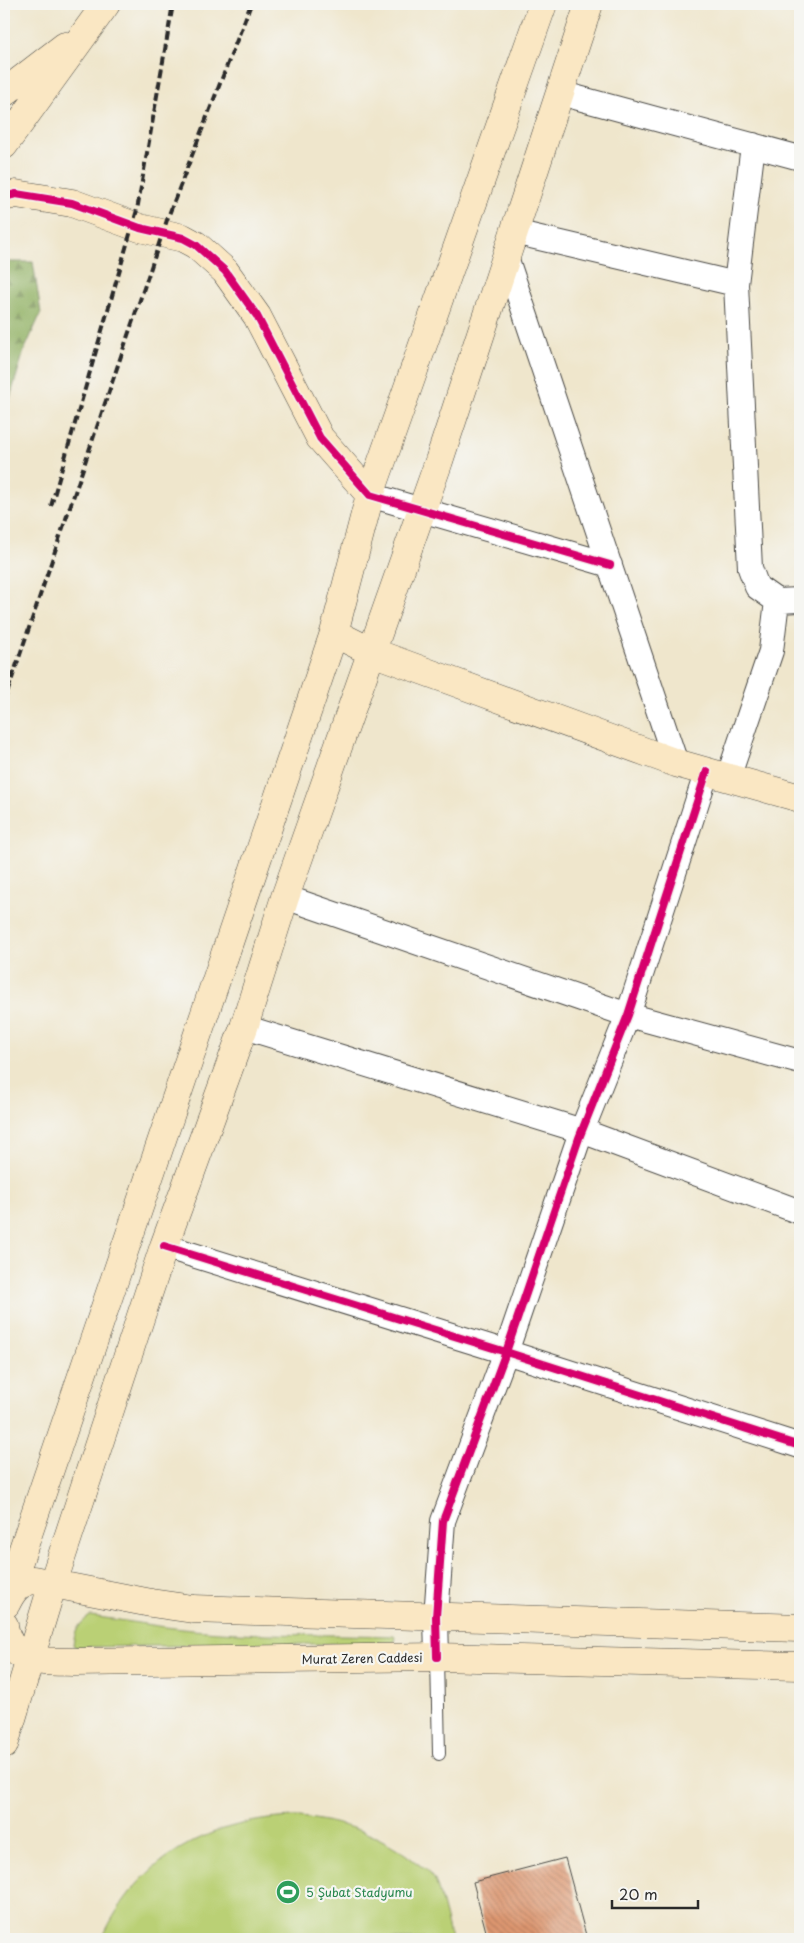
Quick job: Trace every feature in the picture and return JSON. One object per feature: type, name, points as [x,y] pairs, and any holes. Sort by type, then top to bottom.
[{"type":"main road","points":[[4,145],[106,4]]},
{"type":"main road","points":[[4,1606],[334,633],[370,496],[542,4]]},
{"type":"main road","points":[[4,1745],[53,1583],[164,1246],[244,1027],[285,897],[422,510],[589,4]]},
{"type":"main road","points":[[4,93],[90,27]]},
{"type":"main road","points":[[8,192],[72,202],[140,228],[183,238],[196,245],[225,271],[257,316],[274,345],[320,438],[370,496]]},
{"type":"main road","points":[[334,633],[372,652],[676,763],[800,798]]},
{"type":"main road","points":[[4,1606],[15,1588],[22,1583],[32,1580],[151,1603],[193,1609],[800,1628]]},
{"type":"main road","points":[[4,1625],[9,1644],[17,1653],[30,1660]]},
{"type":"main road","name":"Murat Zeren Caddesi","points":[[30,1660],[76,1662],[436,1657],[800,1666]]},
{"type":"street","points":[[560,93],[800,158]]},
{"type":"street","points":[[436,1657],[436,1617],[443,1521],[506,1352],[582,1131],[628,1015],[717,774],[771,650],[789,601],[758,587],[750,568],[736,284],[753,145]]},
{"type":"street","points":[[514,232],[736,284]]},
{"type":"street","points":[[506,257],[676,763]]},
{"type":"street","points":[[370,496],[610,565]]},
{"type":"street","points":[[285,897],[628,1015],[800,1062]]},
{"type":"street","points":[[244,1027],[582,1131],[800,1212]]},
{"type":"street","points":[[164,1246],[800,1446]]},
{"type":"lane","points":[[436,1657],[439,1754]]},
{"type":"green space","points":[[4,262],[33,262],[41,313],[24,351],[4,418]]},
{"type":"green space","points":[[90,1616],[217,1632],[395,1636],[394,1643],[76,1647],[73,1645],[76,1632],[80,1625]]},
{"type":"green space","name":"5 Şubat Stadyumu","points":[[300,1817],[330,1822],[373,1836],[400,1851],[431,1874],[440,1896],[451,1939],[102,1939],[117,1910],[136,1885],[158,1865],[182,1848],[209,1834],[237,1825],[268,1819]]},
{"type":"building","points":[[565,1858],[587,1939],[488,1939],[473,1882]]},
{"type":"railway","points":[[51,506],[137,210],[173,4]]},
{"type":"railway","points":[[4,702],[168,217],[251,4]]},
{"type":"cycle path","points":[[4,197],[16,194],[72,203],[140,228],[183,238],[196,245],[225,271],[257,316],[320,438],[370,495],[610,565]]},
{"type":"cycle path","points":[[437,1657],[436,1617],[443,1521],[506,1352],[579,1138],[628,1015],[707,771]]},
{"type":"cycle path","points":[[164,1246],[800,1446]]},
{"type":"place","name":"5 Şubat Stadyumu","points":[[288,1892]]}]
